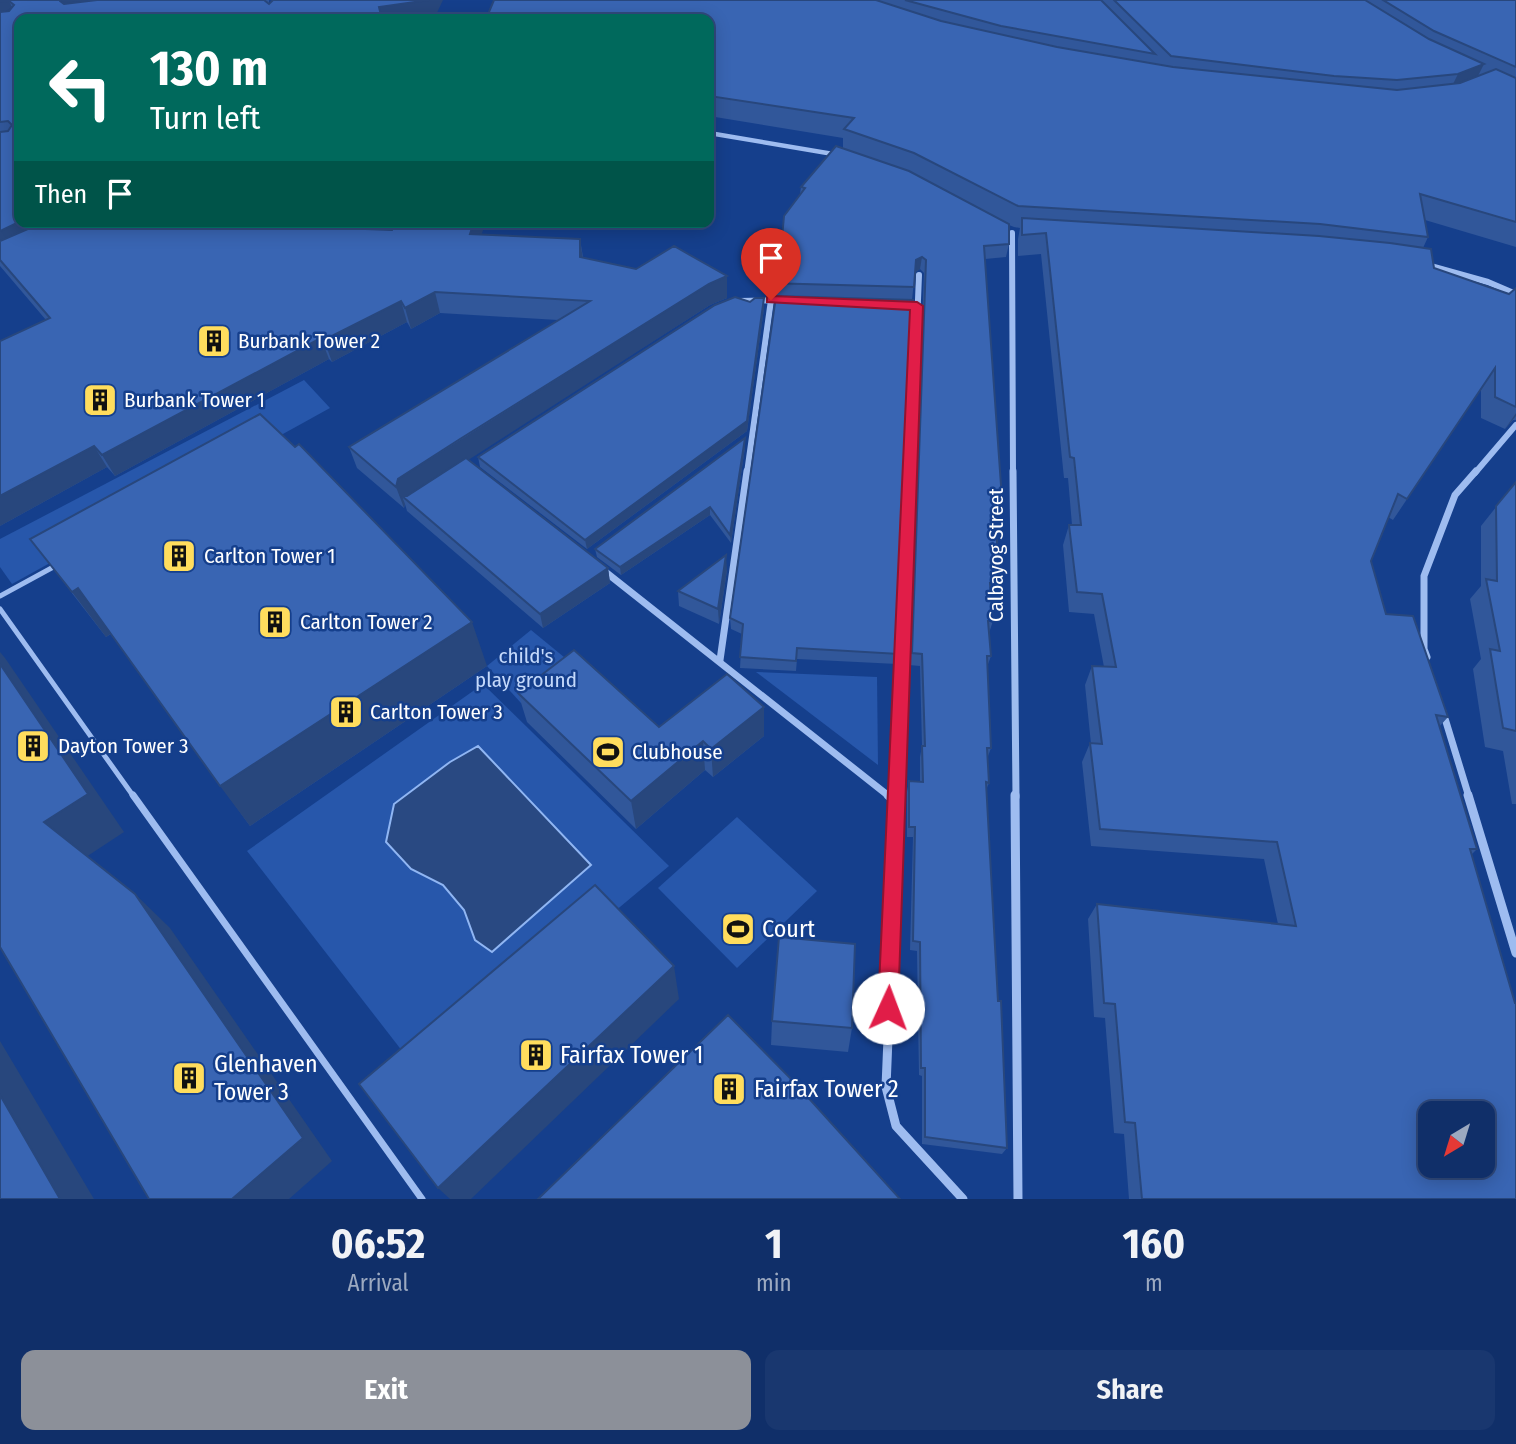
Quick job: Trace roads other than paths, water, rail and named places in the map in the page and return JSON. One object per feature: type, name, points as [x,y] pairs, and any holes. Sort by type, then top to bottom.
[{"type":"street","points":[[714,134],[845,156]]},
{"type":"street","points":[[1001,227],[1012,233],[1025,234]]},
{"type":"street","name":"Calbayog Street","points":[[1012,233],[1018,1199]]},
{"type":"street","points":[[1414,263],[1488,282],[1516,293]]},
{"type":"street","points":[[919,275],[886,1087],[896,1126],[962,1199]]},
{"type":"street","points":[[720,660],[771,300]]},
{"type":"street","points":[[734,302],[798,301]]},
{"type":"street","points":[[904,306],[917,306]]},
{"type":"street","points":[[1428,663],[1424,649],[1424,576],[1455,495],[1516,425]]},
{"type":"street","points":[[740,443],[751,435]]},
{"type":"street","points":[[597,565],[896,802]]},
{"type":"street","points":[[1440,702],[1516,953]]},
{"type":"lane","points":[[0,596],[69,558]]},
{"type":"lane","points":[[0,609],[422,1199]]},
{"type":"place","name":"Burbank Tower 2","points":[[214,341]]},
{"type":"place","name":"Burbank Tower 1","points":[[100,400]]},
{"type":"place","name":"Carlton Tower 1","points":[[179,556]]},
{"type":"place","name":"Carlton Tower 2","points":[[275,622]]},
{"type":"place","name":"Carlton Tower 3","points":[[346,712]]},
{"type":"place","name":"Dayton Tower 3","points":[[33,746]]},
{"type":"place","name":"Clubhouse","points":[[608,752]]},
{"type":"place","name":"Court","points":[[738,929]]},
{"type":"place","name":"Fairfax Tower 1","points":[[536,1055]]},
{"type":"place","name":"Glenhaven Tower 3","points":[[189,1078]]},
{"type":"place","name":"Fairfax Tower 2","points":[[729,1089]]},
{"type":"park label","name":"child's play ground","points":[[526,668]]}]
